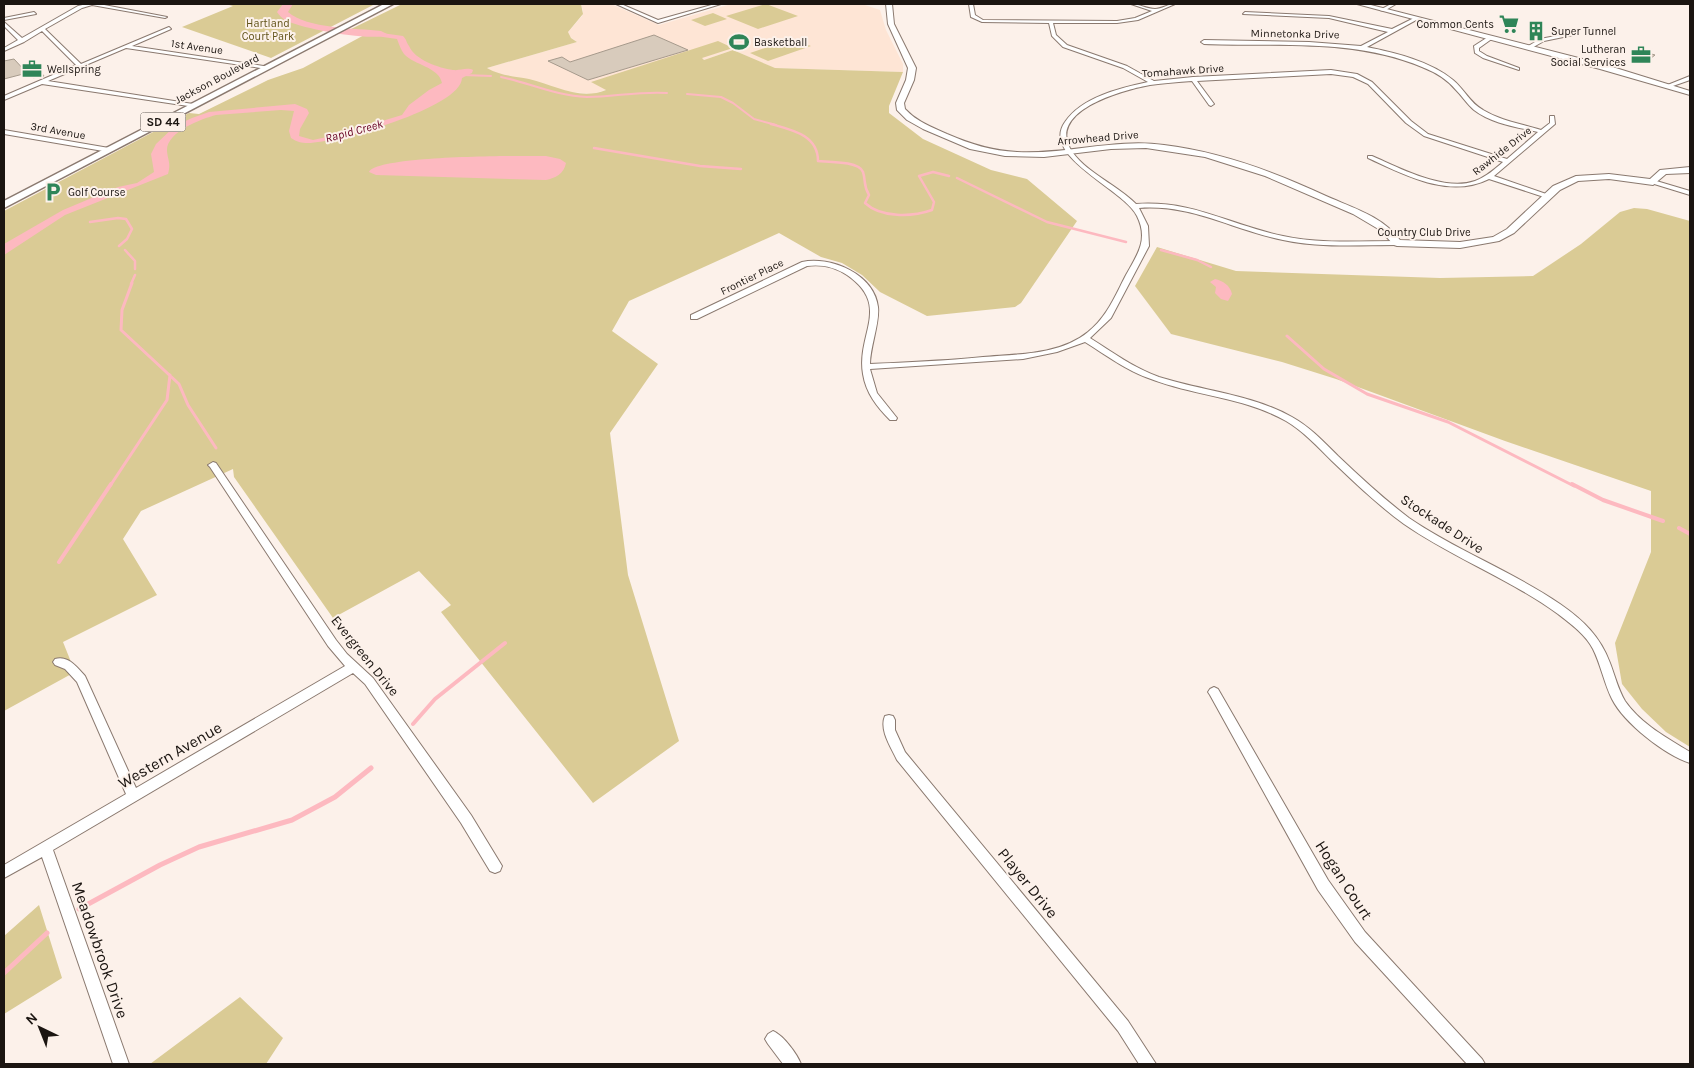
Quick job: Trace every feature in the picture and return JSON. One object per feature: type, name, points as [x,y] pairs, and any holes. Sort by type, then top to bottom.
[{"type":"main road","name":"Jackson Boulevard","points":[[5,204],[389,4]]},
{"type":"street","points":[[4,50],[80,7],[92,4],[165,18]]},
{"type":"street","points":[[618,4],[658,22],[719,4]]},
{"type":"street","name":"Arrowhead Drive","points":[[889,4],[891,24],[912,68],[910,80],[900,103],[901,110],[939,134],[982,151],[1028,155],[1143,145],[1210,156],[1264,173],[1308,190],[1379,224],[1391,232],[1397,243]]},
{"type":"street","points":[[971,4],[973,16],[982,20],[1051,23],[1127,21],[1173,4]]},
{"type":"street","points":[[1133,4],[1157,11]]},
{"type":"street","points":[[1360,4],[1690,93]]},
{"type":"street","points":[[1382,10],[1394,4]]},
{"type":"street","points":[[22,41],[4,21],[34,13]]},
{"type":"street","points":[[1245,13],[1330,17],[1392,31]]},
{"type":"street","points":[[1362,48],[1416,18]]},
{"type":"street","points":[[1051,23],[1054,36],[1065,46],[1125,68],[1152,82]]},
{"type":"street","points":[[4,98],[169,28]]},
{"type":"street","points":[[43,29],[79,65]]},
{"type":"street","points":[[1528,48],[1542,40],[1571,34]]},
{"type":"street","points":[[1490,38],[1474,49],[1482,56],[1517,69]]},
{"type":"street","name":"Minnetonka Drive","points":[[1204,42],[1322,43],[1388,53],[1428,68],[1454,84],[1473,106],[1487,115],[1544,132]]},
{"type":"street","name":"1st Avenue","points":[[123,46],[267,67]]},
{"type":"street","name":"Tomahawk Drive","points":[[866,367],[1015,357],[1064,348],[1085,338],[1107,318],[1145,246],[1147,233],[1135,206],[1081,166],[1069,151],[1063,140],[1063,128],[1074,113],[1108,95],[1131,86],[1152,82],[1331,72],[1360,77],[1368,81],[1415,129],[1426,135],[1508,161]]},
{"type":"street","points":[[1668,86],[1690,78]]},
{"type":"street","points":[[1193,80],[1211,104]]},
{"type":"street","points":[[41,82],[193,106]]},
{"type":"street","points":[[1679,89],[1690,83]]},
{"type":"street","name":"Rawhide Drive","points":[[1370,157],[1425,178],[1456,187],[1470,186],[1489,177],[1544,132],[1553,123],[1552,117]]},
{"type":"street","name":"3rd Avenue","points":[[4,132],[109,150]]},
{"type":"street","points":[[1690,170],[1661,173],[1655,176],[1653,182],[1690,193]]},
{"type":"street","points":[[1489,177],[1547,196]]},
{"type":"street","name":"Country Club Drive","points":[[1135,206],[1152,204],[1186,207],[1284,238],[1316,242],[1459,245],[1487,242],[1506,234],[1547,196],[1566,182],[1588,177],[1612,177],[1653,182]]},
{"type":"street","name":"Frontier Place","points":[[694,318],[802,265],[821,262],[833,265],[858,281],[871,298],[874,313],[867,344],[866,367]]},
{"type":"street","name":"Stockade Drive","points":[[1085,338],[1143,373],[1236,398],[1289,419],[1315,438],[1371,492],[1406,521],[1440,542],[1549,602],[1580,626],[1596,644],[1610,683],[1625,710],[1650,734],[1690,758]]},
{"type":"street","points":[[866,367],[874,398],[893,418]]},
{"type":"street","name":"Evergreen Drive","points":[[213,465],[332,643],[362,673],[374,689],[466,819],[494,866]]},
{"type":"street","points":[[59,662],[69,666],[81,679],[133,796]]},
{"type":"street","name":"Western Avenue","points":[[4,872],[354,667]]},
{"type":"street","name":"Hogan Court","points":[[1214,692],[1322,885],[1360,937],[1477,1064]]},
{"type":"street","name":"Player Drive","points":[[889,720],[889,730],[901,756],[1123,1026],[1148,1064]]},
{"type":"street","name":"Meadowbrook Drive","points":[[46,848],[121,1064]]},
{"type":"street","points":[[773,1039],[793,1064]]},
{"type":"shaded area","points":[[581,4],[611,4],[659,25],[731,4],[862,4],[880,10],[886,30],[903,64],[903,72],[774,68],[733,50],[704,60],[700,58],[593,94],[562,91],[529,80],[498,74],[487,68],[577,42],[569,36],[568,32],[582,16]]},
{"type":"green space","name":"Hartland Court Park","points":[[225,4],[375,4],[271,58],[182,27],[233,6]]},
{"type":"green space","points":[[402,4],[581,4],[583,14],[568,32],[571,38],[577,42],[487,68],[502,74],[529,79],[577,93],[596,93],[606,90],[591,82],[718,41],[733,48],[702,58],[704,60],[733,50],[775,68],[903,72],[889,106],[889,113],[923,139],[991,170],[1027,179],[1077,221],[1021,303],[1015,307],[927,316],[880,292],[862,275],[842,263],[821,257],[779,233],[629,301],[612,331],[658,364],[610,433],[628,575],[679,741],[593,803],[441,612],[451,605],[419,571],[333,618],[234,477],[233,469],[141,511],[123,539],[157,595],[63,642],[75,672],[4,711],[4,211],[189,113],[199,114],[268,80],[303,68],[368,33],[349,30]]},
{"type":"green space","points":[[766,4],[798,16],[758,29],[726,16]]},
{"type":"green space","points":[[713,13],[727,19],[705,26],[691,20]]},
{"type":"green space","points":[[792,39],[811,46],[768,61],[750,53]]},
{"type":"green space","points":[[1634,208],[1647,209],[1690,221],[1690,747],[1666,732],[1642,709],[1622,684],[1615,643],[1651,552],[1651,491],[1505,441],[1336,379],[1282,362],[1171,334],[1135,286],[1157,247],[1236,271],[1440,278],[1533,276],[1581,244],[1620,212]]},
{"type":"green space","points":[[39,905],[62,978],[4,1014],[4,936]]},
{"type":"green space","points":[[240,997],[283,1038],[266,1064],[150,1064]]},
{"type":"water","points":[[353,29],[403,36],[412,51],[422,59],[447,69],[470,69],[473,70],[472,73],[462,78],[456,89],[441,101],[420,112],[368,130],[322,141],[303,143],[291,138],[289,131],[294,111],[281,110],[216,115],[202,120],[178,132],[168,144],[168,174],[65,215],[4,255],[4,244],[63,210],[118,187],[137,183],[154,172],[151,154],[156,144],[175,126],[192,118],[209,112],[295,104],[307,109],[309,113],[300,129],[299,136],[313,140],[402,115],[409,105],[442,83],[436,73],[408,58],[401,49],[397,39],[348,32]]},
{"type":"water","points":[[546,156],[560,159],[566,163],[559,175],[546,180],[376,175],[369,172],[378,166],[423,159]]},
{"type":"water","points":[[1215,279],[1223,282],[1230,288],[1232,294],[1228,301],[1221,299],[1215,293],[1216,287],[1210,282]]},
{"type":"building","points":[[654,35],[688,50],[588,80],[548,61],[562,57],[570,62]]},
{"type":"building","points":[[1641,51],[1655,55],[1646,62],[1630,58]]},
{"type":"building","name":"Wellspring","points":[[14,59],[27,73],[4,79],[4,61]]},
{"type":"building","points":[[36,66],[44,76],[33,78],[25,69]]},
{"type":"waterway","name":"Rapid Creek","points":[[288,4],[282,12],[298,22],[327,28],[381,34]]},
{"type":"waterway","points":[[463,75],[491,76]]},
{"type":"waterway","points":[[501,77],[554,92],[576,96],[597,97],[667,93]]},
{"type":"waterway","points":[[687,94],[721,97],[733,103],[754,119],[776,125]]},
{"type":"waterway","points":[[771,124],[795,131],[809,139],[817,152],[818,161],[850,164],[860,168],[863,172],[869,195],[865,203],[888,214],[906,215],[932,210],[934,202],[919,176],[933,172],[949,176]]},
{"type":"waterway","points":[[594,148],[700,166],[741,169]]},
{"type":"waterway","points":[[957,178],[1047,222],[1126,242]]},
{"type":"waterway","points":[[90,222],[118,218],[126,219],[132,229],[127,239],[119,246]]},
{"type":"waterway","points":[[125,250],[135,261],[135,269]]},
{"type":"waterway","points":[[1161,250],[1197,260],[1211,267]]},
{"type":"waterway","points":[[131,284],[135,275]]},
{"type":"waterway","points":[[132,283],[122,310],[121,330],[170,376]]},
{"type":"waterway","points":[[1287,336],[1324,369],[1367,394],[1448,422],[1574,486]]},
{"type":"waterway","points":[[110,486],[167,400],[170,376]]},
{"type":"waterway","points":[[170,376],[179,384],[188,405],[216,448]]},
{"type":"waterway","points":[[59,562],[111,484]]},
{"type":"waterway","points":[[1572,484],[1603,500],[1663,521]]},
{"type":"waterway","points":[[1679,528],[1690,534]]},
{"type":"waterway","points":[[413,724],[435,699],[505,643]]},
{"type":"waterway","points":[[79,909],[160,865],[199,847],[292,820],[335,797],[371,768]]},
{"type":"waterway","points":[[4,973],[47,933]]},
{"type":"place","name":"Common Cents","points":[[1509,24]]},
{"type":"place","name":"Super Tunnel","points":[[1536,31]]},
{"type":"place","name":"Basketball","points":[[739,42]]},
{"type":"place","name":"Lutheran Social Services","points":[[1641,55]]},
{"type":"place","name":"Wellspring","points":[[32,69]]},
{"type":"place","name":"Golf Course","points":[[53,192]]}]
